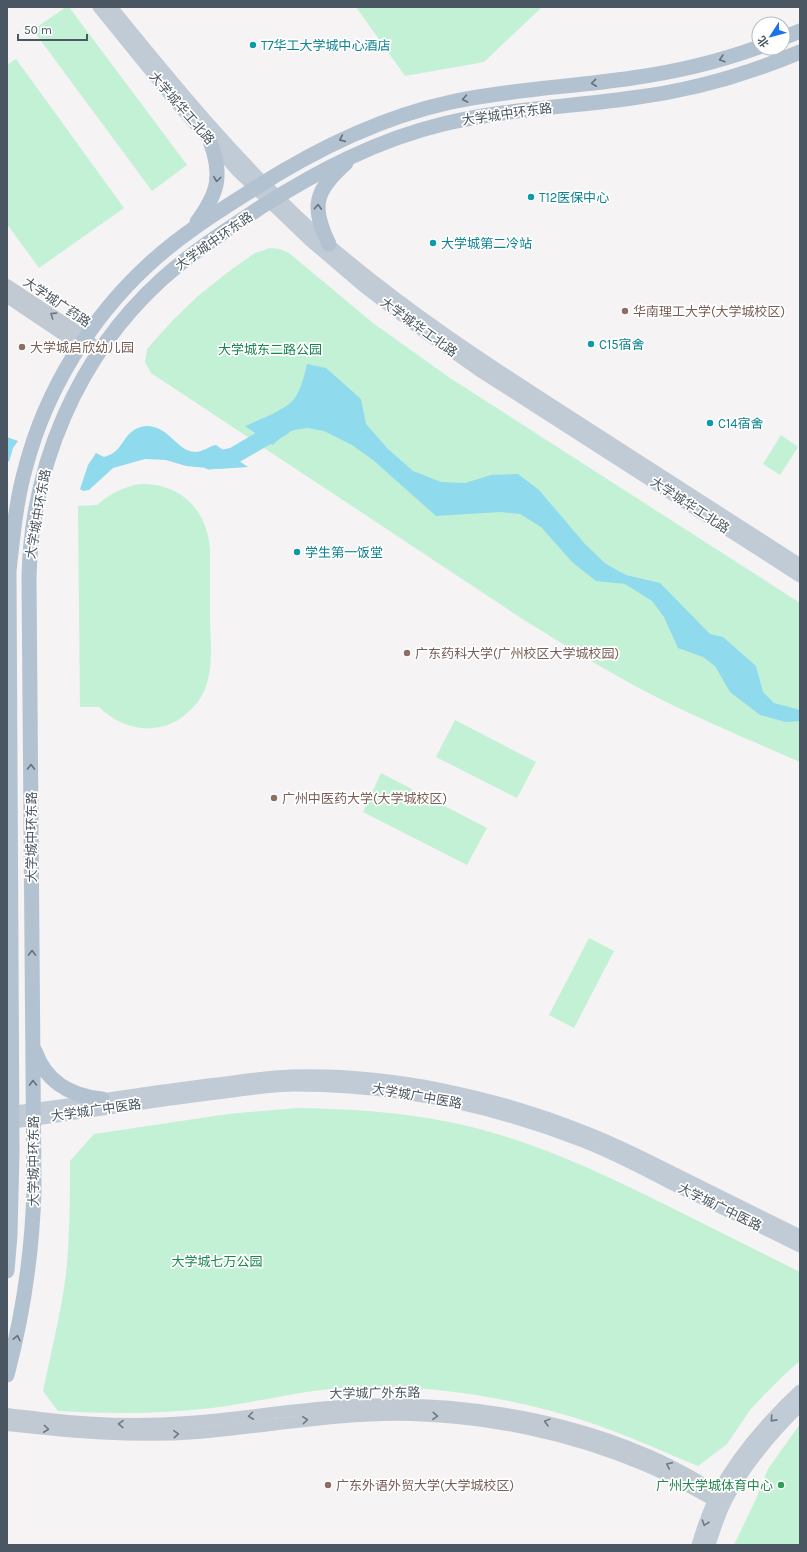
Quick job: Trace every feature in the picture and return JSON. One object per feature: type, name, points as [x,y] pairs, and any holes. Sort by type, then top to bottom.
[{"type":"main road","name":"大学城华工北路","points":[[99,7],[171,97],[210,142],[259,185]]},
{"type":"main road","name":"大学城华工北路","points":[[111,7],[188,102],[259,185],[310,240],[350,274],[436,340],[479,370],[800,576]]},
{"type":"main road","name":"大学城中环东路","points":[[7,1271],[10,1235],[10,564],[18,498],[32,444],[54,391],[83,341],[109,306],[135,278],[159,256],[192,230],[259,185],[307,157],[350,136],[404,115],[435,106],[512,91],[609,81],[656,74],[702,64],[751,49]]},
{"type":"main road","name":"大学城中环东路","points":[[7,1376],[18,1332],[29,1266],[34,1191],[29,578],[31,551],[38,502],[44,474],[53,444],[71,400],[99,352],[123,320],[160,281],[196,251],[273,200],[316,174],[356,155],[410,134],[455,121],[515,110],[619,100],[672,91],[730,77],[759,68],[800,52]]},
{"type":"main road","points":[[192,230],[206,210],[216,187],[218,167],[210,142]]},
{"type":"main road","points":[[329,244],[319,222],[317,211],[318,200],[328,182],[356,155]]},
{"type":"main road","name":"大学城华工北路","points":[[273,200],[384,290],[458,345],[800,565]]},
{"type":"main road","points":[[32,1041],[44,1070],[56,1082],[78,1095],[102,1099]]},
{"type":"main road","name":"大学城广中医路","points":[[34,1114],[102,1099],[228,1082],[294,1076],[330,1076],[383,1080],[459,1093],[521,1110],[587,1133],[634,1154],[800,1236]]},
{"type":"main road","name":"大学城广中医路","points":[[9,1118],[276,1086],[345,1086],[397,1091],[477,1107],[583,1141],[630,1162],[800,1246]]},
{"type":"main road","points":[[698,1545],[721,1500],[737,1464],[773,1418],[800,1391]]},
{"type":"main road","points":[[709,1545],[721,1500],[764,1445],[800,1405]]},
{"type":"street","name":"大学城广药路","points":[[7,285],[99,352]]},
{"type":"street","name":"大学城广药路","points":[[7,297],[83,341]]},
{"type":"street","name":"大学城广外东路","points":[[7,1414],[75,1422],[139,1425],[189,1422],[354,1405],[417,1405],[482,1410],[537,1420],[570,1428],[620,1444],[685,1473],[721,1500]]},
{"type":"street","name":"大学城广外东路","points":[[7,1425],[91,1434],[158,1435],[199,1433],[346,1417],[409,1415],[465,1419],[539,1432],[579,1442],[644,1465],[721,1500]]},
{"type":"green space","points":[[66,7],[69,7],[187,165],[152,191],[33,30]]},
{"type":"green space","points":[[356,7],[542,7],[484,62],[405,76]]},
{"type":"green space","points":[[16,59],[124,208],[39,268],[7,224],[7,65]]},
{"type":"green space","name":"大学城东二路公园","points":[[270,248],[280,249],[289,253],[373,323],[450,378],[800,603],[800,762],[669,703],[626,681],[573,650],[521,618],[151,373],[145,362],[147,349],[173,320],[198,296],[228,272],[255,253]]},
{"type":"green space","points":[[781,435],[798,447],[780,475],[763,464]]},
{"type":"green space","points":[[140,484],[167,488],[189,501],[203,522],[208,535],[210,549],[211,658],[207,682],[203,693],[196,704],[184,716],[167,725],[151,728],[127,725],[112,718],[99,707],[80,707],[78,506],[97,505],[117,492]]},
{"type":"green space","points":[[455,720],[536,762],[517,798],[436,757]]},
{"type":"green space","points":[[381,773],[487,828],[467,865],[363,812]]},
{"type":"green space","points":[[589,938],[614,951],[574,1028],[549,1015]]},
{"type":"green space","name":"大学城七万公园","points":[[298,1108],[357,1110],[416,1116],[454,1123],[510,1138],[537,1147],[616,1181],[800,1272],[800,1361],[785,1374],[750,1410],[727,1444],[698,1466],[622,1434],[568,1416],[509,1401],[449,1391],[419,1388],[340,1388],[212,1408],[173,1411],[97,1413],[58,1411],[43,1391],[59,1318],[66,1274],[70,1203],[70,1161],[94,1134],[228,1114]]},
{"type":"green space","name":"广州大学城体育中心","points":[[800,1424],[800,1545],[734,1545],[755,1501],[768,1469]]},
{"type":"water","points":[[307,364],[326,368],[361,399],[366,424],[388,449],[413,471],[441,482],[465,483],[491,475],[518,474],[539,490],[585,544],[606,564],[626,575],[660,583],[710,634],[723,637],[756,666],[763,692],[774,703],[800,710],[800,721],[786,722],[760,715],[730,692],[715,666],[703,657],[678,648],[664,617],[652,601],[625,584],[596,581],[573,563],[541,527],[520,514],[501,512],[436,516],[373,460],[352,445],[324,431],[307,428],[294,430],[284,434],[273,445],[245,426],[285,407],[294,399],[300,387]]},
{"type":"water","points":[[146,426],[161,430],[188,451],[198,452],[216,445],[248,467],[218,469],[186,466],[166,460],[145,459],[113,468],[89,490],[83,491],[80,489],[88,465],[96,453],[104,457],[111,454],[120,446],[132,431]]},
{"type":"water","points":[[7,437],[18,441],[13,448],[9,462],[7,460]]},
{"type":"waterway","points":[[210,461],[233,456],[283,427]]},
{"type":"place","name":"T7华工大学城中心酒店","points":[[253,45]]},
{"type":"place","name":"T12医保中心","points":[[531,197]]},
{"type":"place","name":"大学城第二冷站","points":[[433,243]]},
{"type":"place","name":"华南理工大学(大学城校区)","points":[[625,311]]},
{"type":"place","name":"C15宿舍","points":[[591,344]]},
{"type":"place","name":"大学城启欣幼儿园","points":[[22,347]]},
{"type":"place","name":"C14宿舍","points":[[710,423]]},
{"type":"place","name":"学生第一饭堂","points":[[297,552]]},
{"type":"place","name":"广东药科大学(广州校区大学城校园)","points":[[407,653]]},
{"type":"place","name":"广州中医药大学(大学城校区)","points":[[274,798]]},
{"type":"place","name":"广东外语外贸大学(大学城校区)","points":[[328,1485]]},
{"type":"place","name":"广州大学城体育中心","points":[[781,1485]]}]
